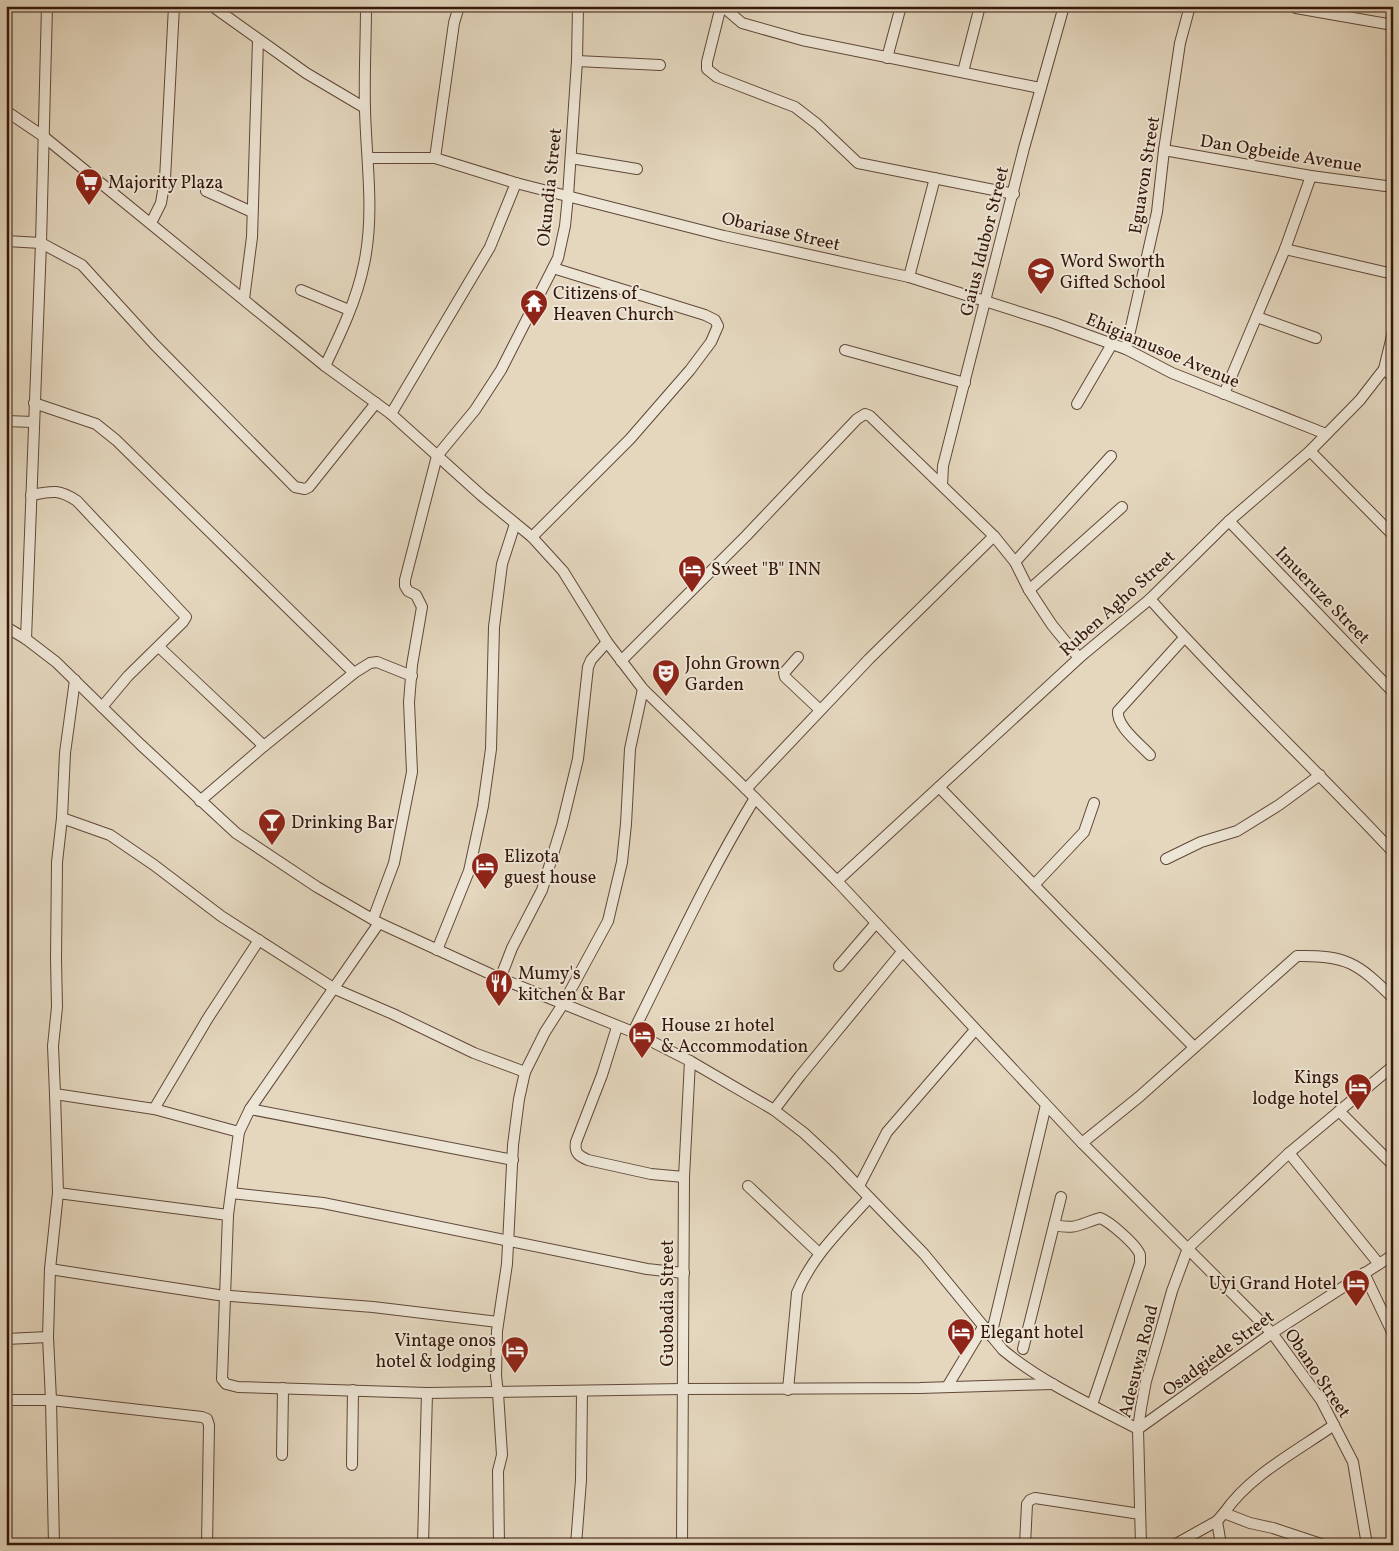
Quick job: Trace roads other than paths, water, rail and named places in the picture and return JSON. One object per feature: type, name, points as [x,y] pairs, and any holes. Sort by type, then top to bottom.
[{"type":"street","points":[[26,639],[41,242],[47,6]]},
{"type":"street","points":[[151,223],[162,203],[165,179],[174,6]]},
{"type":"street","points":[[212,6],[306,73],[365,108]]},
{"type":"street","points":[[325,366],[350,310],[364,265],[367,246],[366,6]]},
{"type":"street","points":[[435,158],[454,23],[459,6]]},
{"type":"street","name":"Okundia Street","points":[[437,456],[475,410],[501,370],[558,258],[565,226],[568,196],[577,61],[578,6]]},
{"type":"street","points":[[1014,194],[858,163],[817,124],[795,107],[717,77],[707,69],[707,62],[721,6],[742,23],[802,40],[1040,88]]},
{"type":"street","points":[[887,58],[901,6]]},
{"type":"street","points":[[963,72],[980,6]]},
{"type":"street","name":"Gaius Idubor Street","points":[[942,485],[943,466],[1040,88],[1064,6]]},
{"type":"street","name":"Eguavon Street","points":[[1126,349],[1157,212],[1180,43],[1190,6]]},
{"type":"street","points":[[1296,8],[1393,25]]},
{"type":"street","points":[[244,299],[252,237],[258,40]]},
{"type":"street","points":[[577,61],[660,65]]},
{"type":"street","name":"Obano Street","points":[[6,111],[43,136],[325,366],[391,414],[514,524],[532,537],[563,571],[607,642],[643,689],[837,881],[1082,1143],[1272,1333],[1321,1400],[1353,1462],[1367,1545]]},
{"type":"street","name":"Dan Ogbeide Avenue","points":[[1164,150],[1311,176],[1393,187]]},
{"type":"street","name":"Obariase Street","points":[[368,158],[435,158],[516,183],[724,236],[909,277],[985,302]]},
{"type":"street","points":[[571,158],[637,169]]},
{"type":"street","points":[[1224,394],[1285,249],[1311,176]]},
{"type":"street","points":[[909,277],[935,178]]},
{"type":"street","points":[[391,414],[490,247],[516,183]]},
{"type":"street","points":[[206,191],[252,212]]},
{"type":"street","points":[[6,241],[41,242],[82,265],[154,344],[295,487],[305,489],[309,487],[376,403]]},
{"type":"street","points":[[1285,249],[1393,274]]},
{"type":"street","points":[[532,537],[630,439],[690,370],[711,342],[718,326],[715,320],[704,315],[553,268]]},
{"type":"street","points":[[301,290],[350,310]]},
{"type":"street","name":"Ehigiamusoe Avenue","points":[[985,302],[1054,323],[1126,349],[1172,373],[1326,434]]},
{"type":"street","points":[[1256,317],[1316,338]]},
{"type":"street","name":"Ruben Agho Street","points":[[837,881],[1079,658],[1150,599],[1229,522],[1310,451],[1360,400],[1384,368],[1393,332]]},
{"type":"street","points":[[1077,404],[1112,344]]},
{"type":"street","points":[[845,350],[965,383]]},
{"type":"street","points":[[1384,368],[1393,377]]},
{"type":"street","points":[[34,403],[96,424],[116,440],[354,673]]},
{"type":"street","points":[[622,661],[746,536],[861,415],[865,414],[870,416],[994,536],[1015,562],[1029,590],[1052,625],[1079,658]]},
{"type":"street","points":[[6,421],[33,422]]},
{"type":"street","points":[[1310,451],[1393,534]]},
{"type":"street","points":[[437,456],[405,580],[405,586],[416,595],[422,607],[409,702],[412,772],[394,863],[376,921],[335,989],[250,1110],[240,1132],[228,1216],[222,1379],[226,1384],[238,1388],[427,1393],[788,1390],[1054,1384]]},
{"type":"street","points":[[1015,562],[1111,456]]},
{"type":"street","points":[[31,495],[53,491],[66,494],[77,502],[186,617],[159,647],[128,676],[102,707]]},
{"type":"street","points":[[1029,590],[1122,507]]},
{"type":"street","name":"Imueruze Street","points":[[1229,522],[1393,692]]},
{"type":"street","points":[[437,950],[469,871],[483,806],[491,749],[494,627],[502,564],[514,524]]},
{"type":"street","points":[[746,789],[869,659],[994,536]]},
{"type":"street","points":[[1150,599],[1184,638],[1320,775],[1393,852]]},
{"type":"street","points":[[6,627],[26,639],[75,680],[200,801],[236,833],[317,887],[376,921],[500,979],[633,1032],[690,1061],[774,1110],[804,1133],[834,1160],[924,1254],[1003,1350],[1054,1384],[1138,1429]]},
{"type":"street","points":[[1150,755],[1120,724],[1117,717],[1118,711],[1184,638]]},
{"type":"street","points":[[500,979],[512,948],[542,890],[562,826],[578,758],[588,667],[591,660],[607,642]]},
{"type":"street","points":[[159,647],[264,746]]},
{"type":"street","points":[[798,657],[784,673],[785,676],[820,710]]},
{"type":"street","points":[[200,801],[264,746],[370,662],[376,662],[412,676]]},
{"type":"street","points":[[54,1545],[48,1337],[50,1270],[58,1193],[53,1046],[57,1006],[58,862],[66,753],[75,680]]},
{"type":"street","points":[[499,1545],[498,1471],[502,1455],[496,1376],[498,1322],[503,1299],[509,1241],[513,1160],[519,1099],[525,1072],[544,1032],[563,1004],[608,921],[622,862],[630,749],[643,689]]},
{"type":"street","points":[[1166,859],[1201,842],[1237,831],[1279,805],[1320,775]]},
{"type":"street","points":[[939,787],[1194,1047]]},
{"type":"street","points":[[633,1032],[672,952],[754,798]]},
{"type":"street","points":[[1034,885],[1084,832],[1094,804]]},
{"type":"street","points":[[62,818],[110,835],[154,865],[221,916],[335,989],[393,1014],[474,1053],[525,1072]]},
{"type":"street","points":[[839,966],[876,923]]},
{"type":"street","points":[[154,1110],[208,1018],[258,940]]},
{"type":"street","points":[[774,1110],[902,952]]},
{"type":"street","points":[[1082,1143],[1139,1097],[1297,956],[1318,955],[1342,959],[1361,968],[1393,998]]},
{"type":"street","points":[[617,1027],[602,1075],[576,1142],[576,1153],[588,1160],[651,1174],[684,1178]]},
{"type":"street","points":[[859,1186],[887,1132],[975,1030]]},
{"type":"street","name":"Guobadia Street","points":[[682,1545],[684,1178],[690,1061]]},
{"type":"street","points":[[1188,1248],[1289,1153],[1393,1066]]},
{"type":"street","points":[[55,1094],[154,1110],[240,1132]]},
{"type":"street","points":[[991,1336],[1046,1105]]},
{"type":"street","points":[[250,1110],[513,1160]]},
{"type":"street","points":[[1339,1111],[1393,1165]]},
{"type":"street","points":[[1289,1153],[1379,1264]]},
{"type":"street","points":[[748,1186],[820,1253]]},
{"type":"street","points":[[58,1193],[228,1216]]},
{"type":"street","points":[[231,1193],[323,1203],[647,1269],[684,1273]]},
{"type":"street","points":[[1023,1349],[1061,1197]]},
{"type":"street","points":[[788,1390],[797,1293],[800,1285],[820,1253],[869,1198]]},
{"type":"street","points":[[1054,1225],[1075,1228],[1100,1218],[1106,1220],[1136,1247],[1140,1255],[1140,1263],[1092,1405]]},
{"type":"street","name":"Adesuwa Road","points":[[1141,1545],[1138,1429],[1146,1381],[1172,1291],[1188,1248]]},
{"type":"street","name":"Osadgiede Street","points":[[1138,1429],[1272,1333],[1393,1255]]},
{"type":"street","points":[[50,1270],[225,1296],[373,1307],[498,1322]]},
{"type":"street","points":[[1364,1273],[1393,1334]]},
{"type":"street","points":[[946,1387],[983,1327]]},
{"type":"street","points":[[6,1339],[48,1337]]},
{"type":"street","points":[[282,1456],[283,1388]]},
{"type":"street","points":[[352,1465],[353,1390]]},
{"type":"street","points":[[576,1545],[581,1480],[582,1391]]},
{"type":"street","points":[[423,1545],[427,1393]]},
{"type":"street","points":[[6,1400],[51,1400],[202,1416],[207,1419],[209,1425],[207,1545]]},
{"type":"street","points":[[1174,1545],[1220,1517],[1232,1501],[1253,1481],[1334,1425]]},
{"type":"street","points":[[1025,1545],[1026,1504],[1035,1498],[1140,1514]]},
{"type":"street","points":[[1220,1517],[1324,1545]]},
{"type":"street","points":[[1220,1517],[1221,1545]]},
{"type":"place","name":"Majority Plaza","points":[[89,206]]},
{"type":"place","name":"Word Sworth Gifted School","points":[[1041,295]]},
{"type":"place","name":"Citizens of Heaven Church","points":[[534,327]]},
{"type":"place","name":"Sweet \"B\" INN","points":[[692,593]]},
{"type":"place","name":"John Grown Garden","points":[[666,697]]},
{"type":"place","name":"Drinking Bar","points":[[272,846]]},
{"type":"place","name":"Elizota guest house","points":[[485,890]]},
{"type":"place","name":"Mumy's kitchen & Bar","points":[[499,1007]]},
{"type":"place","name":"House 21 hotel & Accommodation","points":[[642,1059]]},
{"type":"place","name":"Kings lodge hotel","points":[[1358,1111]]},
{"type":"place","name":"Uyi Grand Hotel","points":[[1356,1307]]},
{"type":"place","name":"Elegant hotel","points":[[961,1356]]},
{"type":"place","name":"Vintage onos hotel & lodging","points":[[515,1374]]}]
